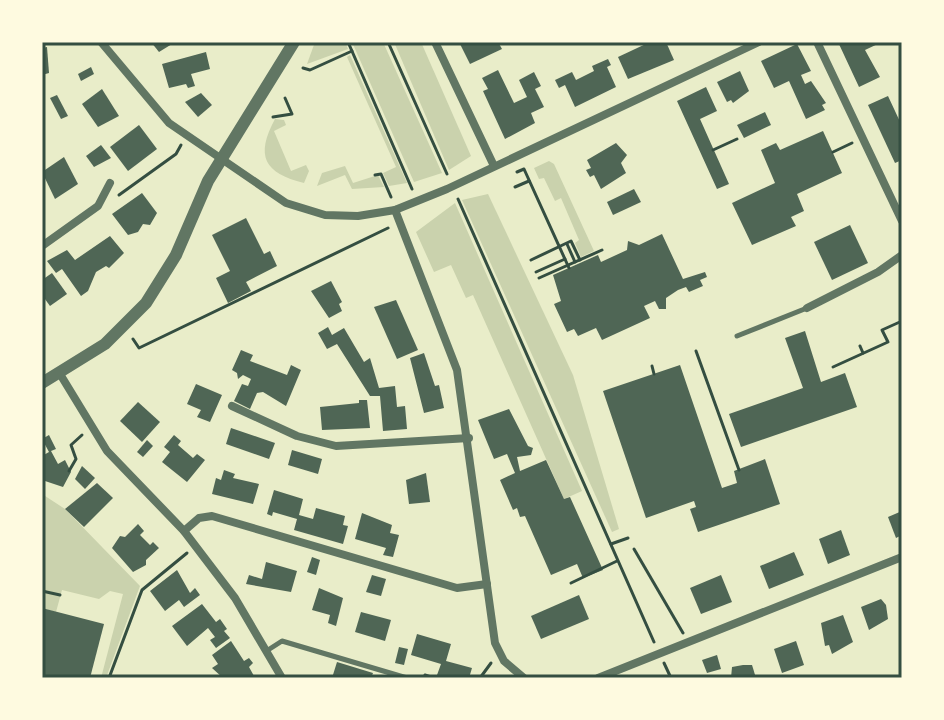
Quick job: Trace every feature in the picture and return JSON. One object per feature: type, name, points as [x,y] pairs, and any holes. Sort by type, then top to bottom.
[{"type":"street","points":[[101,42],[169,123],[220,161],[272,196],[313,213],[358,216],[395,210],[759,42]]},
{"type":"street","points":[[42,383],[105,344],[146,303],[176,255],[220,161],[294,42]]},
{"type":"street","points":[[435,42],[494,166]]},
{"type":"street","points":[[817,42],[902,221]]},
{"type":"street","points":[[42,246],[98,206],[110,183]]},
{"type":"street","points":[[395,210],[457,370],[469,438],[495,643],[504,661],[524,678]]},
{"type":"street","points":[[807,308],[878,272],[902,255]]},
{"type":"street","points":[[60,374],[107,451],[184,531],[235,598],[282,678]]},
{"type":"street","points":[[232,406],[297,436],[336,446],[469,438]]},
{"type":"street","points":[[184,531],[199,518],[212,516],[457,588],[487,584]]},
{"type":"street","points":[[598,678],[623,674],[633,665],[902,557]]},
{"type":"lane","points":[[737,336],[807,308]]},
{"type":"lane","points":[[268,650],[282,641],[407,678]]},
{"type":"path","points":[[348,42],[410,182]]},
{"type":"path","points":[[388,42],[446,172]]},
{"type":"path","points":[[303,68],[310,70],[352,51]]},
{"type":"path","points":[[273,117],[292,114],[285,98]]},
{"type":"path","points":[[833,152],[863,138]]},
{"type":"path","points":[[713,150],[737,139]]},
{"type":"path","points":[[98,206],[139,183],[176,154]]},
{"type":"path","points":[[517,173],[524,169],[569,267]]},
{"type":"path","points":[[375,175],[381,174],[395,210]]},
{"type":"path","points":[[515,187],[529,181]]},
{"type":"path","points":[[459,201],[671,678]]},
{"type":"path","points":[[133,339],[139,348],[399,223]]},
{"type":"path","points":[[531,260],[567,243],[578,261]]},
{"type":"path","points":[[539,278],[602,250]]},
{"type":"path","points":[[536,272],[565,259]]},
{"type":"path","points":[[833,367],[888,342],[882,330],[902,321]]},
{"type":"path","points":[[860,346],[863,353]]},
{"type":"path","points":[[696,351],[739,470]]},
{"type":"path","points":[[652,366],[654,374]]},
{"type":"path","points":[[69,471],[76,459],[71,445],[92,428]]},
{"type":"path","points":[[611,544],[628,538]]},
{"type":"path","points":[[634,549],[683,631]]},
{"type":"path","points":[[109,678],[142,590],[188,553]]},
{"type":"path","points":[[571,583],[617,561]]},
{"type":"path","points":[[42,591],[60,595]]},
{"type":"path","points":[[480,678],[482,671]]},
{"type":"path","points":[[424,678],[434,678]]},
{"type":"green space","points":[[315,42],[345,42],[348,49],[307,64]]},
{"type":"green space","points":[[352,42],[383,42],[442,173],[414,182]]},
{"type":"green space","points":[[394,42],[421,42],[471,156],[449,170]]},
{"type":"green space","points":[[350,55],[407,183],[389,186],[383,173],[396,167],[347,57]]},
{"type":"green space","points":[[275,119],[284,120],[286,125],[274,131],[291,171],[306,165],[309,171],[304,183],[280,174],[267,161],[265,143]]},
{"type":"green space","points":[[549,161],[554,164],[594,251],[581,257],[575,243],[579,240],[561,198],[555,201],[544,178],[539,179],[534,168]]},
{"type":"green space","points":[[345,166],[353,183],[378,175],[384,187],[352,189],[345,175],[317,186],[322,173]]},
{"type":"green space","points":[[488,194],[573,375],[619,529],[612,532],[462,200]]},
{"type":"green space","points":[[455,203],[582,491],[564,499],[473,295],[466,298],[451,265],[434,272],[416,232]]},
{"type":"green space","points":[[42,494],[65,509],[140,586],[106,678],[101,678],[123,594],[110,591],[99,599],[62,590],[56,612],[42,608]]},
{"type":"building","points":[[151,42],[171,42],[172,44],[159,52]]},
{"type":"building","points":[[498,42],[502,49],[470,64],[460,44]]},
{"type":"building","points":[[650,42],[666,42],[674,60],[628,79],[618,57]]},
{"type":"building","points":[[838,42],[882,42],[865,50],[880,77],[859,87]]},
{"type":"building","points":[[797,44],[811,71],[801,75],[805,84],[811,81],[826,103],[822,105],[825,110],[806,119],[789,81],[774,88],[761,61]]},
{"type":"building","points":[[47,47],[49,73],[42,75],[42,48]]},
{"type":"building","points":[[206,52],[210,69],[191,74],[195,86],[188,88],[186,84],[169,88],[162,64]]},
{"type":"building","points":[[608,59],[611,65],[607,67],[616,87],[575,107],[565,85],[559,88],[555,80],[572,72],[576,80],[594,71],[592,66]]},
{"type":"building","points":[[91,67],[94,74],[81,81],[78,74]]},
{"type":"building","points":[[498,70],[514,103],[527,97],[519,80],[534,72],[541,86],[535,89],[544,107],[531,113],[535,123],[505,139],[483,91],[488,89],[482,78]]},
{"type":"building","points":[[740,71],[749,91],[733,103],[731,100],[727,102],[717,82]]},
{"type":"building","points":[[706,87],[717,111],[700,119],[729,184],[717,189],[677,101]]},
{"type":"building","points":[[102,89],[119,116],[98,127],[82,104]]},
{"type":"building","points":[[201,93],[212,105],[198,117],[185,102]]},
{"type":"building","points":[[57,95],[68,116],[61,119],[50,98]]},
{"type":"building","points":[[888,96],[902,126],[902,160],[895,163],[868,105]]},
{"type":"building","points":[[765,112],[771,125],[744,138],[737,125]]},
{"type":"building","points":[[139,125],[157,149],[128,171],[110,147]]},
{"type":"building","points":[[823,131],[842,173],[797,194],[804,211],[791,217],[796,226],[752,245],[732,203],[775,183],[761,150],[776,143],[780,150]]},
{"type":"building","points":[[616,143],[627,155],[621,163],[626,173],[601,189],[594,175],[590,177],[586,170],[591,168],[587,160]]},
{"type":"building","points":[[101,145],[111,158],[94,167],[86,156]]},
{"type":"building","points":[[64,157],[78,184],[55,199],[42,172]]},
{"type":"building","points":[[634,189],[641,202],[613,215],[607,202]]},
{"type":"building","points":[[142,193],[157,213],[150,225],[143,224],[138,232],[128,235],[112,214]]},
{"type":"building","points":[[246,218],[264,254],[270,251],[277,266],[246,282],[251,291],[228,303],[216,278],[230,271],[212,235]]},
{"type":"building","points":[[850,225],[868,263],[832,280],[814,242]]},
{"type":"building","points":[[662,234],[683,279],[705,272],[707,277],[700,280],[703,286],[689,292],[686,287],[678,290],[666,298],[666,309],[659,309],[655,301],[644,306],[650,318],[602,340],[596,328],[578,336],[574,329],[567,332],[554,304],[561,301],[553,275],[598,255],[601,262],[627,250],[628,241],[639,245]]},
{"type":"building","points":[[110,236],[124,253],[109,268],[106,266],[96,272],[88,291],[81,296],[62,269],[56,273],[47,261],[67,250],[75,260]]},
{"type":"building","points":[[52,273],[67,294],[50,306],[42,295],[42,280]]},
{"type":"building","points":[[331,281],[342,302],[339,304],[342,311],[329,318],[311,291]]},
{"type":"building","points":[[396,300],[418,350],[397,359],[374,307]]},
{"type":"building","points":[[328,327],[332,335],[344,328],[364,362],[370,358],[379,388],[395,386],[397,407],[405,406],[407,429],[383,431],[380,396],[370,396],[337,344],[327,349],[318,333]]},
{"type":"building","points":[[805,331],[821,382],[845,373],[857,407],[741,447],[729,414],[803,388],[785,338]]},
{"type":"building","points":[[241,350],[253,355],[250,361],[287,375],[291,365],[301,370],[286,406],[263,392],[257,393],[250,409],[234,401],[242,384],[248,386],[251,379],[243,375],[238,379],[237,373],[232,370]]},
{"type":"building","points":[[424,353],[435,386],[439,385],[444,408],[424,413],[410,358]]},
{"type":"building","points":[[680,365],[722,488],[737,483],[734,471],[765,459],[780,504],[698,532],[690,509],[696,507],[694,501],[646,518],[603,391]]},
{"type":"building","points":[[196,384],[222,395],[210,422],[197,417],[201,410],[187,404]]},
{"type":"building","points":[[359,400],[367,400],[370,428],[322,430],[320,407],[359,403]]},
{"type":"building","points":[[138,402],[160,422],[142,442],[120,421]]},
{"type":"building","points":[[509,409],[528,446],[533,448],[531,455],[517,457],[520,471],[546,460],[564,499],[570,497],[603,570],[583,578],[577,564],[551,575],[525,516],[520,517],[517,508],[513,510],[500,480],[515,473],[507,454],[494,459],[478,420]]},
{"type":"building","points":[[231,428],[275,443],[269,459],[226,444]]},
{"type":"building","points":[[49,435],[56,449],[51,451],[58,464],[65,460],[71,472],[63,487],[42,480],[42,456],[49,452],[42,439]]},
{"type":"building","points":[[174,435],[181,441],[178,445],[193,458],[197,454],[205,460],[187,482],[162,462],[170,452],[164,447]]},
{"type":"building","points":[[147,440],[153,446],[143,457],[137,452]]},
{"type":"building","points":[[292,450],[322,459],[318,474],[288,465]]},
{"type":"building","points":[[82,466],[95,478],[85,489],[75,479]]},
{"type":"building","points":[[224,470],[235,474],[233,478],[259,484],[253,504],[212,494],[216,478],[221,480]]},
{"type":"building","points":[[426,473],[430,502],[409,504],[406,480]]},
{"type":"building","points":[[97,483],[113,498],[84,527],[65,509]]},
{"type":"building","points":[[274,490],[303,499],[299,515],[313,519],[316,508],[345,516],[343,525],[348,526],[343,544],[294,530],[297,519],[273,512],[272,516],[267,514]]},
{"type":"building","points":[[902,511],[902,535],[896,538],[888,517]]},
{"type":"building","points":[[362,513],[392,525],[390,533],[399,535],[393,557],[383,555],[386,548],[355,539]]},
{"type":"building","points":[[138,524],[144,531],[140,535],[150,545],[153,542],[159,548],[146,560],[146,565],[133,572],[112,548],[120,536],[125,537]]},
{"type":"building","points":[[841,530],[850,555],[828,564],[819,539]]},
{"type":"building","points":[[794,552],[804,575],[769,589],[760,566]]},
{"type":"building","points":[[312,557],[320,560],[316,575],[307,572]]},
{"type":"building","points":[[266,562],[297,571],[291,592],[246,584],[249,575],[262,579]]},
{"type":"building","points":[[177,570],[190,593],[195,588],[200,595],[184,607],[179,600],[165,611],[150,591]]},
{"type":"building","points":[[372,575],[386,579],[381,596],[366,592]]},
{"type":"building","points":[[721,575],[732,602],[701,614],[690,588]]},
{"type":"building","points":[[319,588],[343,598],[336,626],[328,623],[330,615],[312,610]]},
{"type":"building","points":[[579,595],[589,619],[541,639],[531,616]]},
{"type":"building","points":[[881,599],[886,605],[888,619],[869,630],[861,607]]},
{"type":"building","points":[[202,604],[216,622],[220,619],[230,638],[216,648],[210,640],[215,637],[208,628],[187,646],[172,626]]},
{"type":"building","points":[[42,608],[104,624],[90,678],[42,678]]},
{"type":"building","points":[[361,612],[391,620],[385,641],[355,632]]},
{"type":"building","points":[[843,615],[853,642],[832,654],[829,645],[825,646],[821,623]]},
{"type":"building","points":[[417,634],[451,644],[446,661],[472,668],[469,678],[437,675],[441,664],[411,655]]},
{"type":"building","points":[[231,641],[244,661],[249,658],[253,663],[249,667],[254,676],[251,678],[223,678],[212,668],[218,664],[212,655]]},
{"type":"building","points":[[796,641],[804,665],[782,673],[774,649]]},
{"type":"building","points":[[399,647],[408,649],[404,665],[395,663]]},
{"type":"building","points":[[717,655],[721,669],[707,673],[702,660]]},
{"type":"building","points":[[337,662],[373,673],[371,678],[332,678]]},
{"type":"building","points":[[752,665],[756,678],[731,678],[732,667]]}]
